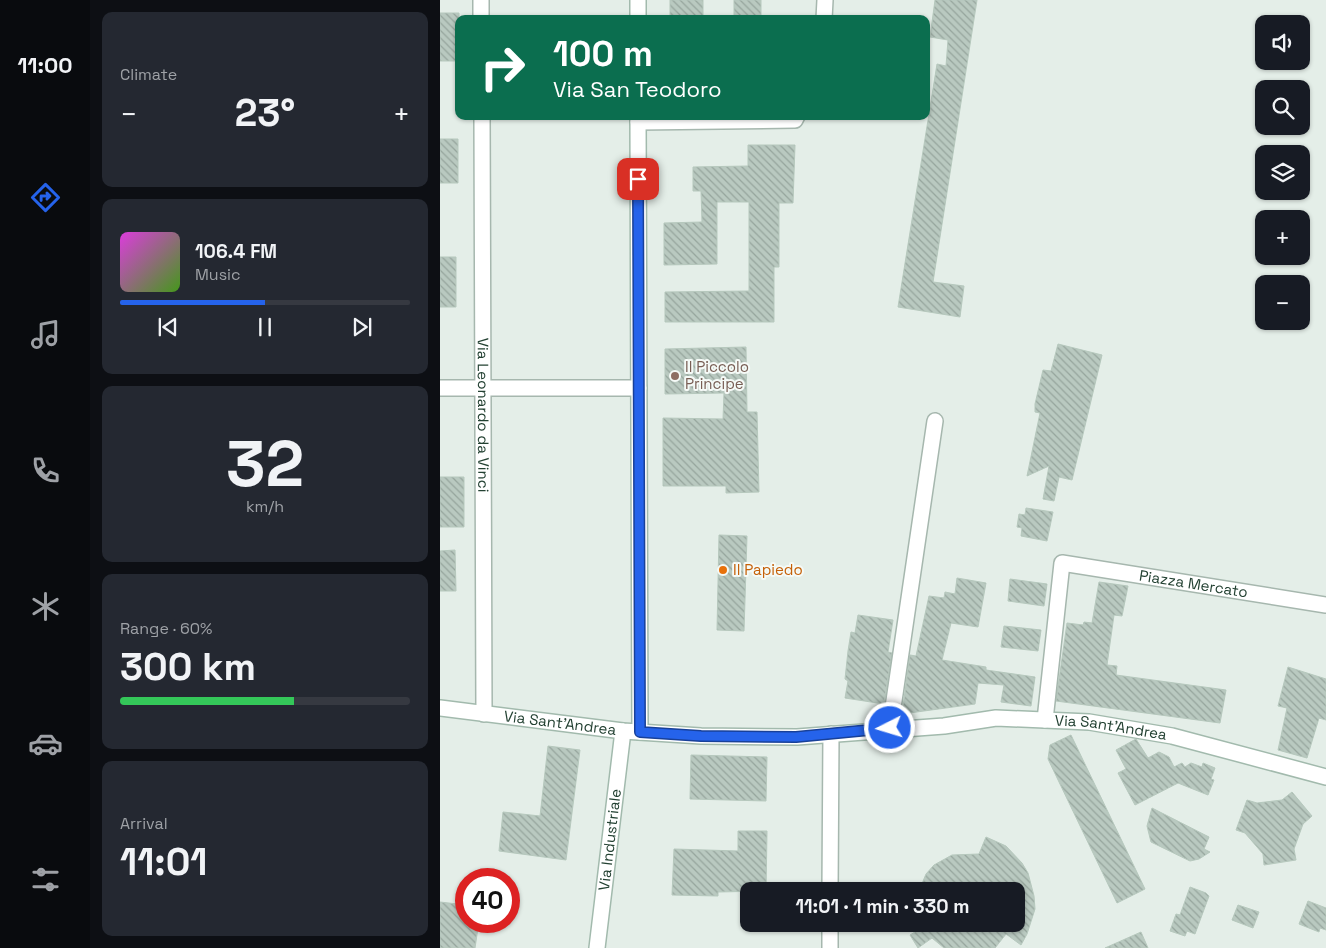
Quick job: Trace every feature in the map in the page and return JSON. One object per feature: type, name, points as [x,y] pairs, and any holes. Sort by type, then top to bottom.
[{"type":"street","points":[[481,0],[481,15]]},
{"type":"street","points":[[638,0],[638,15]]},
{"type":"street","points":[[824,15],[825,0]]},
{"type":"street","name":"Via Leonardo da Vinci","points":[[482,120],[484,714]]},
{"type":"street","points":[[638,120],[640,732]]},
{"type":"street","points":[[440,388],[639,388]]},
{"type":"street","points":[[890,728],[935,421]]},
{"type":"street","name":"Piazza Mercato","points":[[1045,720],[1062,563],[1326,605]]},
{"type":"street","name":"Via Sant'Andrea","points":[[440,708],[623,731],[701,736],[796,737],[890,728],[944,726],[996,718],[1089,722],[1172,736],[1326,777]]},
{"type":"street","name":"Via Industriale","points":[[597,948],[623,731]]},
{"type":"street","points":[[830,734],[830,882]]},
{"type":"street","points":[[830,932],[830,948]]},
{"type":"building","points":[[670,0],[703,0],[703,15],[670,15]]},
{"type":"building","points":[[734,0],[761,0],[761,15],[734,15]]},
{"type":"building","points":[[935,0],[977,0],[933,282],[964,286],[960,317],[898,307],[928,120],[930,120],[930,108],[937,64],[946,66],[948,40],[930,37]]},
{"type":"building","points":[[440,13],[459,13],[459,15],[455,15],[455,61],[440,61]]},
{"type":"building","points":[[440,139],[458,139],[458,183],[440,183]]},
{"type":"building","points":[[748,145],[795,145],[793,203],[779,203],[779,267],[774,267],[774,322],[665,322],[665,292],[749,291],[749,202],[717,202],[717,264],[664,265],[664,223],[702,222],[701,191],[693,191],[693,167],[748,166]]},
{"type":"building","points":[[440,257],[456,257],[456,307],[440,307]]},
{"type":"building","points":[[1058,344],[1102,355],[1072,480],[1059,477],[1054,501],[1043,499],[1049,466],[1027,476],[1040,413],[1035,412],[1035,404],[1043,370],[1051,371]]},
{"type":"building","points":[[746,347],[747,412],[757,412],[759,492],[726,493],[726,486],[663,486],[663,418],[723,419],[724,393],[665,394],[665,349]]},
{"type":"building","points":[[440,477],[464,477],[464,527],[440,527]]},
{"type":"building","points":[[1026,508],[1053,512],[1047,541],[1021,536],[1022,528],[1017,527],[1019,514],[1025,515]]},
{"type":"building","points":[[719,535],[747,536],[744,631],[717,630]]},
{"type":"building","points":[[455,550],[456,591],[440,591],[440,551]]},
{"type":"building","points":[[957,578],[986,583],[978,627],[951,623],[942,660],[986,667],[986,670],[1035,677],[1031,706],[1001,702],[1004,685],[978,683],[975,704],[902,714],[910,655],[916,656],[929,596],[944,598],[945,592],[955,594]]},
{"type":"building","points":[[1010,579],[1047,584],[1044,606],[1008,601]]},
{"type":"building","points":[[1099,582],[1128,586],[1122,616],[1114,615],[1107,665],[1117,666],[1116,675],[1226,690],[1220,723],[1056,701],[1067,623],[1083,625],[1084,622],[1092,623]]},
{"type":"building","points":[[858,615],[893,620],[888,652],[892,653],[884,704],[845,698],[848,681],[845,679],[848,651],[851,632],[855,633]]},
{"type":"building","points":[[1004,626],[1041,630],[1038,651],[1001,647]]},
{"type":"building","points":[[1288,667],[1326,679],[1326,720],[1319,718],[1307,758],[1278,750],[1287,708],[1278,706]]},
{"type":"building","points":[[1071,735],[1145,889],[1117,903],[1048,759],[1050,745]]},
{"type":"building","points":[[1136,739],[1148,758],[1159,752],[1169,757],[1174,767],[1182,763],[1185,767],[1191,763],[1202,767],[1203,763],[1215,768],[1211,779],[1214,780],[1208,795],[1178,783],[1135,805],[1118,773],[1126,769],[1116,750]]},
{"type":"building","points":[[548,746],[580,750],[566,860],[499,851],[503,812],[540,816]]},
{"type":"building","points":[[691,755],[767,757],[766,801],[690,799]]},
{"type":"building","points":[[1292,792],[1312,816],[1303,824],[1294,849],[1296,860],[1264,865],[1263,854],[1245,833],[1236,830],[1247,800],[1257,803],[1282,800]]},
{"type":"building","points":[[1152,808],[1209,837],[1204,849],[1210,852],[1199,859],[1190,861],[1151,842],[1147,826]]},
{"type":"building","points":[[738,831],[767,831],[766,882],[740,882],[740,892],[718,892],[718,896],[672,895],[674,849],[738,851]]},
{"type":"building","points":[[986,837],[1006,846],[1022,863],[1028,873],[1035,909],[1027,934],[1021,945],[1006,934],[995,948],[944,948],[932,938],[918,948],[910,935],[915,932],[1025,932],[1025,882],[923,882],[926,874],[934,865],[952,855],[979,854]]},
{"type":"building","points":[[1190,887],[1209,896],[1195,934],[1187,931],[1185,936],[1170,931],[1176,914],[1180,915]]},
{"type":"building","points":[[1308,901],[1326,908],[1326,930],[1320,928],[1319,932],[1299,924]]},
{"type":"building","points":[[440,902],[455,904],[455,933],[477,933],[475,948],[440,948]]},
{"type":"building","points":[[1238,905],[1259,912],[1253,928],[1232,920]]},
{"type":"building","points":[[1141,932],[1148,948],[1105,948]]},
{"type":"place","name":"Il Piccolo Principe","points":[[675,376]]},
{"type":"place","name":"Il Papiedo","points":[[723,570]]},
{"type":"route","points":[[638,179],[640,732],[765,738],[890,728]]}]
